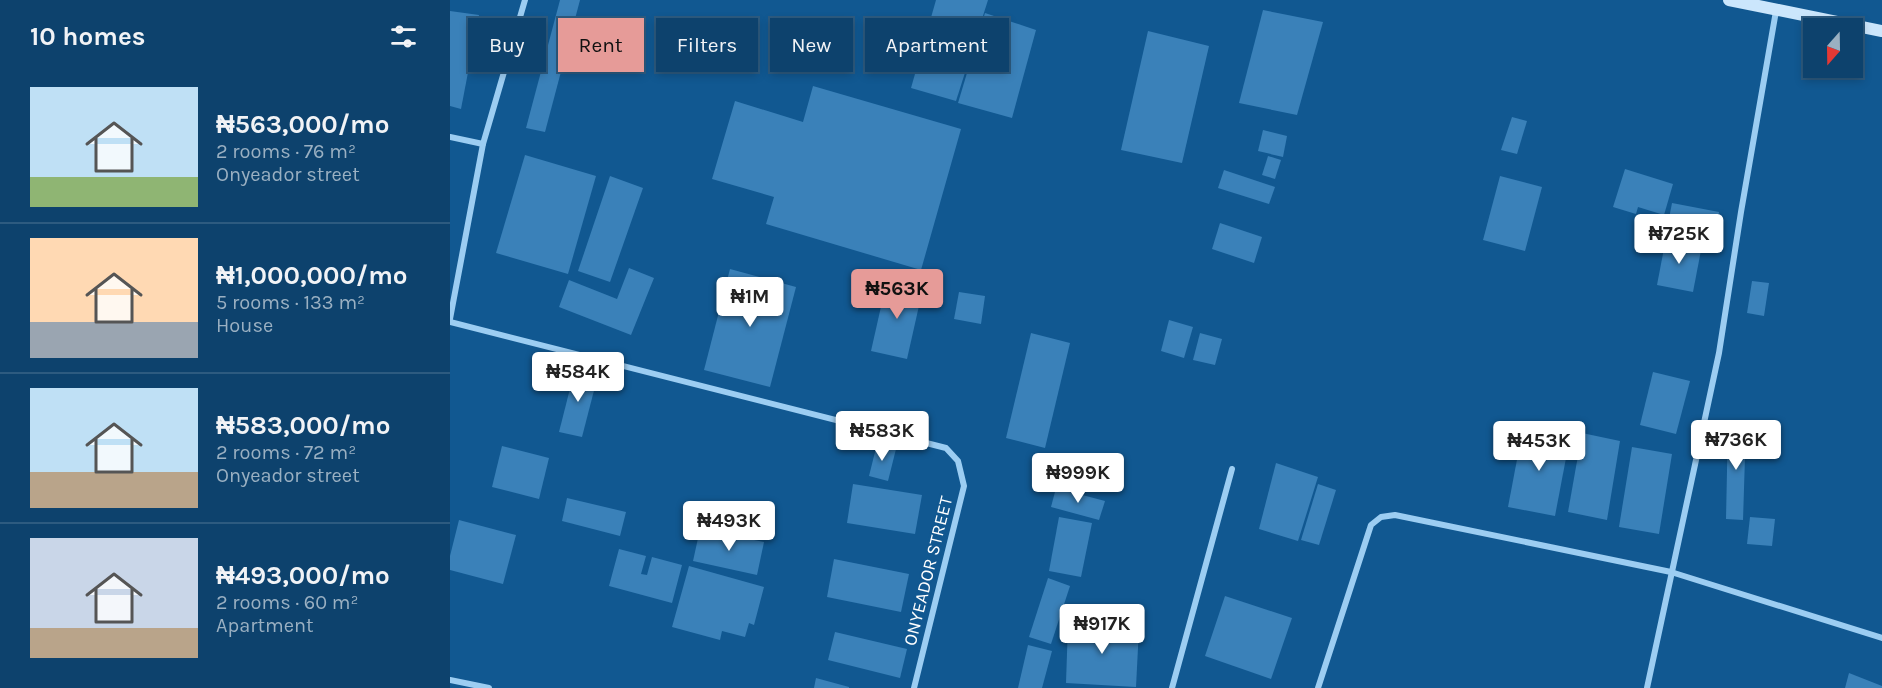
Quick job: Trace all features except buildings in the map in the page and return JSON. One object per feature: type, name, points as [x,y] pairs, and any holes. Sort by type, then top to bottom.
[{"type":"main road","points":[[1729,0],[1882,31]]},
{"type":"street","points":[[450,320],[483,144],[525,0]]},
{"type":"street","points":[[1647,688],[1719,353],[1776,11]]},
{"type":"street","points":[[450,137],[483,144]]},
{"type":"street","name":"ONYEADOR STREET","points":[[450,320],[946,448],[958,461],[964,486],[914,688]]},
{"type":"street","points":[[1172,688],[1232,469]]},
{"type":"street","points":[[1318,688],[1371,525],[1381,517],[1395,515],[1671,572],[1882,638]]},
{"type":"street","points":[[450,680],[489,688]]}]
